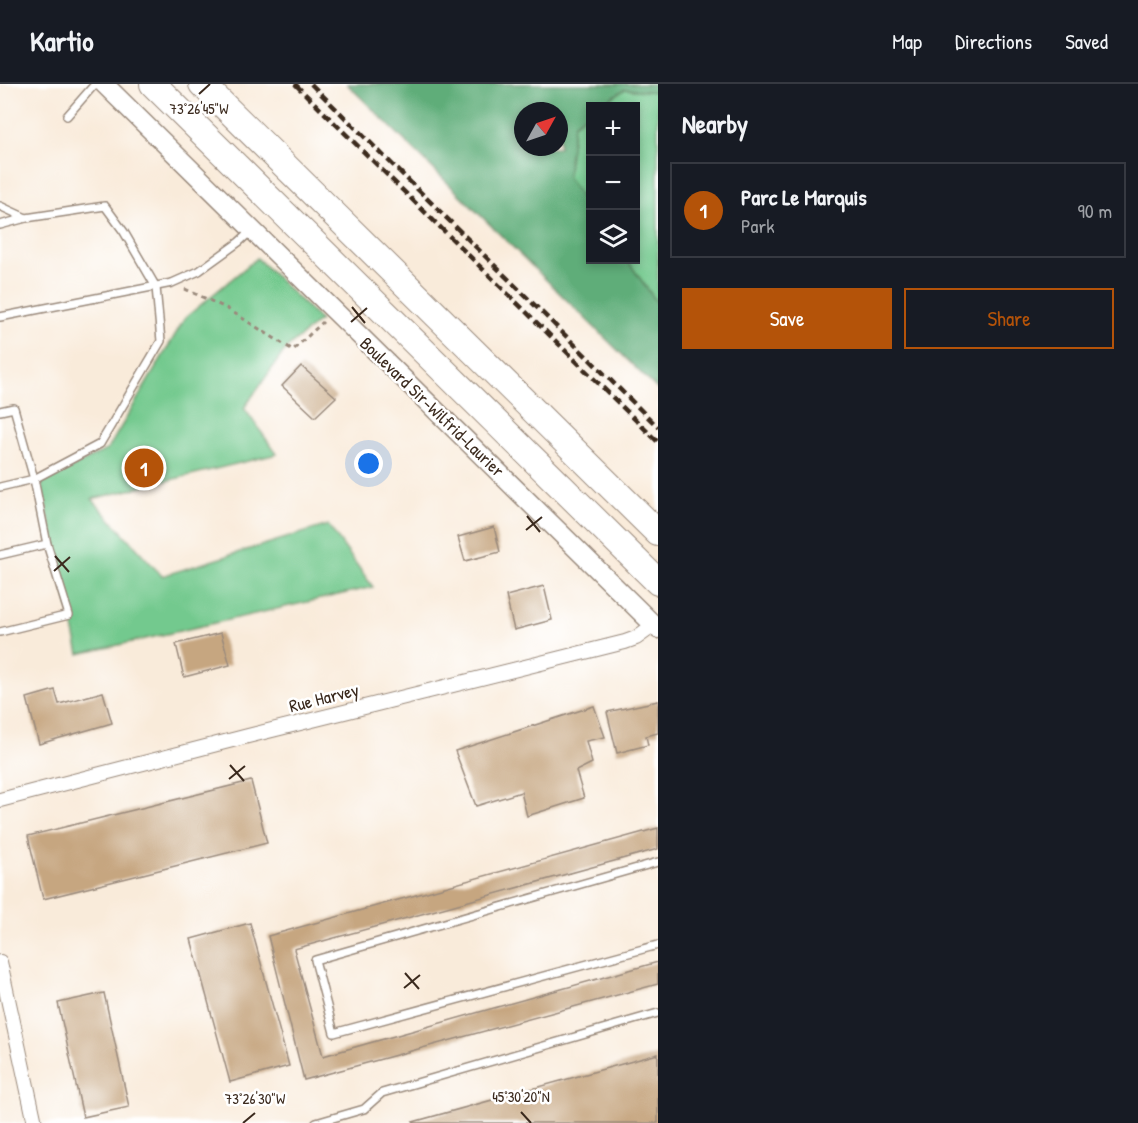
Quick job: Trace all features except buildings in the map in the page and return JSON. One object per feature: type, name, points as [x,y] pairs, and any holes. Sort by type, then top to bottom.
[{"type":"highway","name":"Boulevard Sir-Wilfrid-Laurier","points":[[153,84],[658,582]]},
{"type":"highway","points":[[202,84],[658,533]]},
{"type":"street","name":"Boulevard Sir-Wilfrid-Laurier","points":[[104,84],[656,627]]},
{"type":"street","name":"Rue Harvey","points":[[0,800],[625,642],[656,627]]},
{"type":"street","points":[[0,962],[35,1123]]},
{"type":"lane","points":[[67,116],[95,84]]},
{"type":"lane","points":[[0,206],[26,218]]},
{"type":"lane","points":[[0,225],[26,218],[105,206],[124,232],[156,287],[161,341],[100,444],[34,479],[0,487]]},
{"type":"lane","points":[[0,317],[172,283],[199,271],[252,230]]},
{"type":"lane","points":[[0,411],[14,408],[34,479],[47,544],[69,615],[0,632]]},
{"type":"lane","points":[[0,555],[47,544]]},
{"type":"lane","points":[[658,862],[315,960],[334,1033],[658,945]]},
{"type":"lane","points":[[316,1123],[364,1109],[382,1093],[658,1013]]},
{"type":"path","points":[[172,283],[226,308],[294,350],[326,320]]},
{"type":"green space","points":[[347,84],[658,84],[658,92],[625,89],[605,102],[586,102],[586,115],[574,124],[567,177],[586,204],[586,264],[630,264],[658,304],[658,390]]},
{"type":"green space","points":[[625,89],[658,92],[658,304],[630,264],[640,264],[640,102],[605,102]]},
{"type":"green space","points":[[586,115],[586,204],[567,178],[574,123]]},
{"type":"green space","points":[[257,258],[320,320],[285,350],[244,408],[277,454],[92,499],[162,576],[328,525],[373,587],[79,654],[41,483],[108,449],[185,318]]},
{"type":"railway","points":[[295,84],[658,442]]},
{"type":"railway","points":[[311,84],[658,427]]},
{"type":"place","name":"Parc Le Marquis","points":[[144,468]]}]
